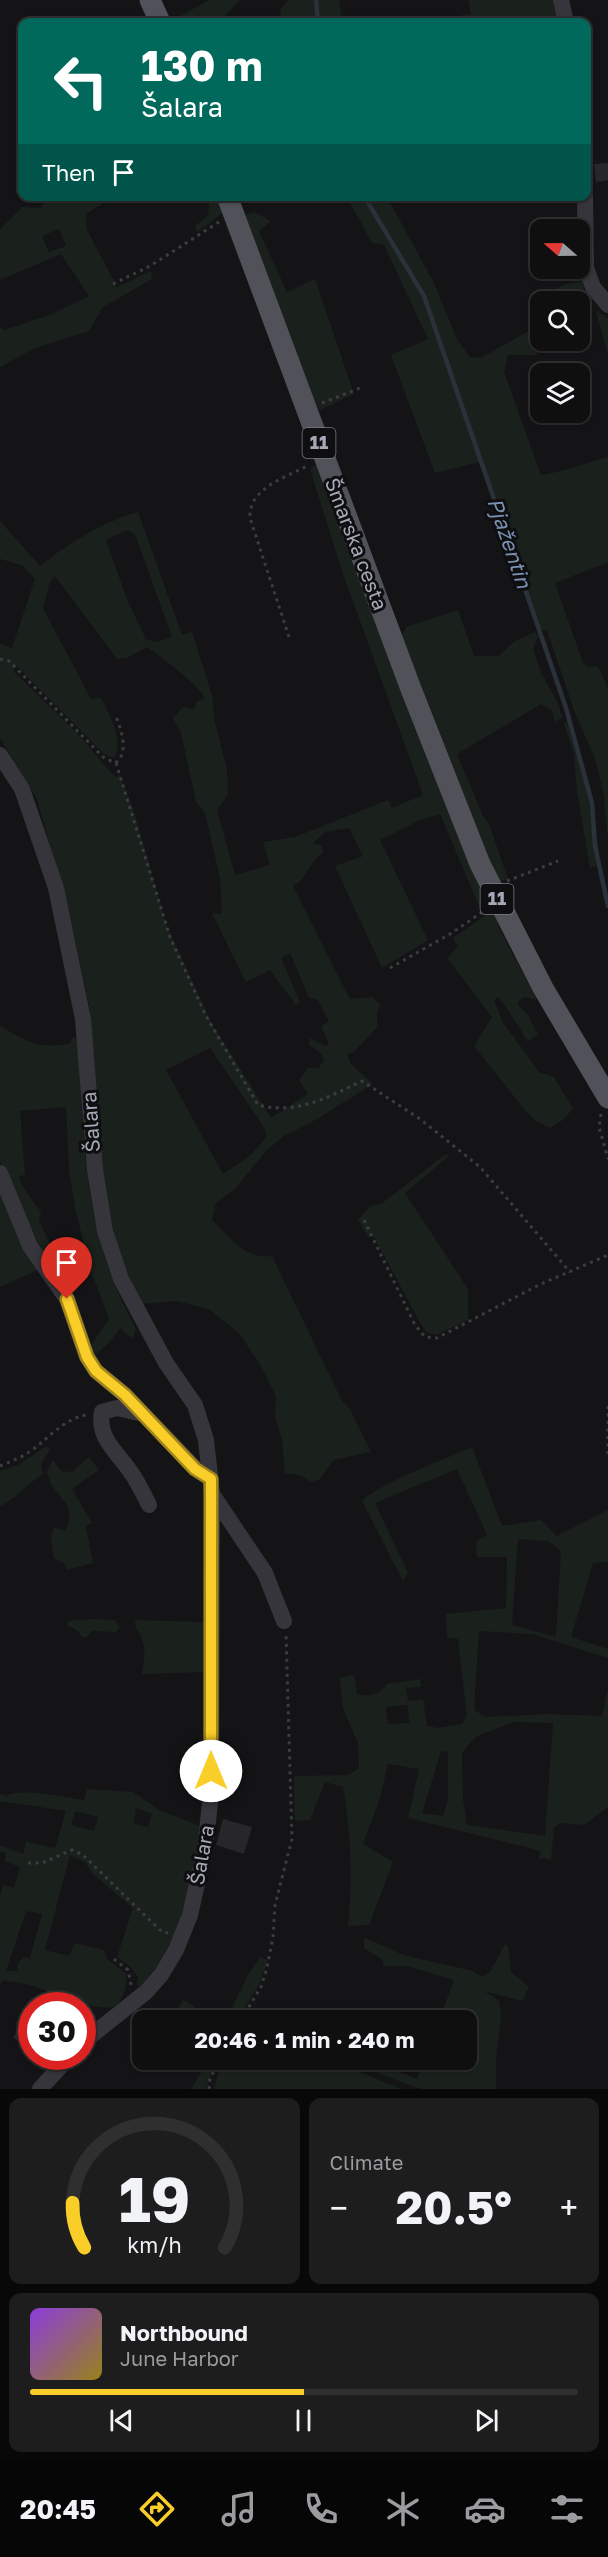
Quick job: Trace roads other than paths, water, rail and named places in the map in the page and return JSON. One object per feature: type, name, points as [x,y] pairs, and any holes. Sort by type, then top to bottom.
[{"type":"main road","points":[[150,0],[158,18]]},
{"type":"main road","name":"Šmarska cesta","points":[[230,205],[411,688],[494,894],[543,988],[606,1095]]},
{"type":"street","points":[[561,0],[565,18]]},
{"type":"street","points":[[585,201],[586,268],[593,287],[608,305]]},
{"type":"street","name":"Šalara","points":[[0,755],[22,789],[56,888],[83,1019],[94,1170],[105,1231],[121,1279],[166,1363],[195,1405],[206,1440],[212,1487],[211,1794],[205,1849],[190,1915],[161,1975],[146,1992],[96,2032]]},
{"type":"street","points":[[0,1173],[30,1246],[67,1299],[87,1357],[96,1371],[143,1414],[212,1487],[265,1573],[284,1621]]},
{"type":"street","points":[[143,1414],[117,1408],[102,1412],[100,1423],[108,1444],[129,1470],[148,1505]]},
{"type":"street","points":[[40,2089],[57,2070]]},
{"type":"waterway","name":"Pjažentin","points":[[316,0],[318,18]]},
{"type":"waterway","name":"Pjažentin","points":[[367,201],[424,296],[566,708],[592,803],[595,846],[608,906]]}]
